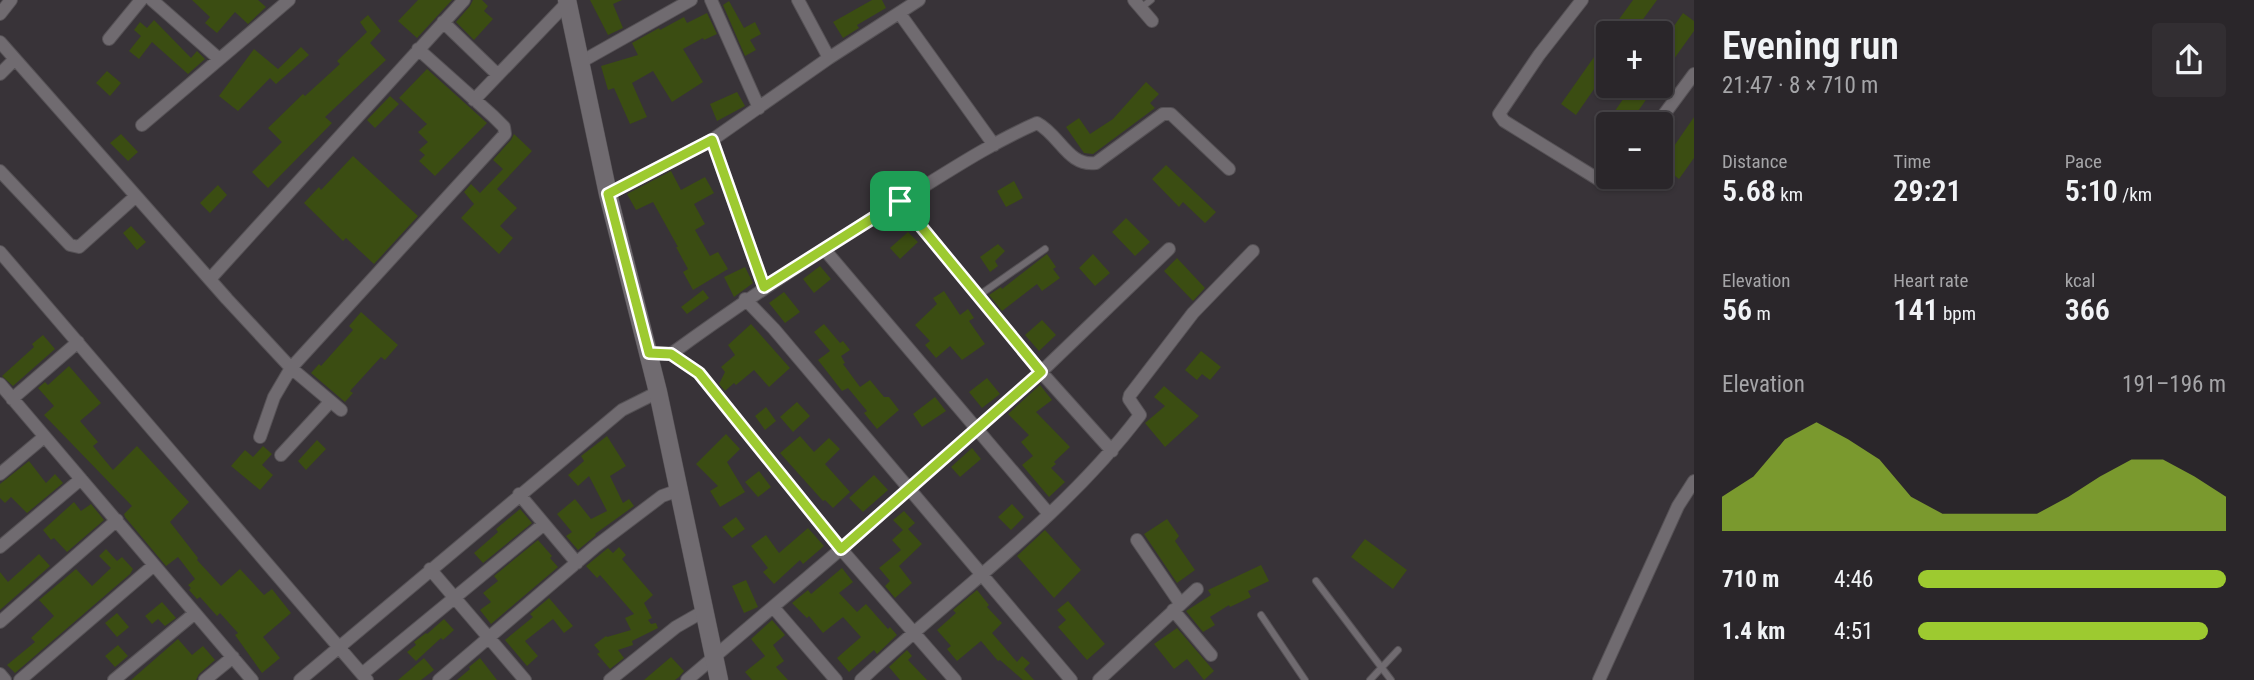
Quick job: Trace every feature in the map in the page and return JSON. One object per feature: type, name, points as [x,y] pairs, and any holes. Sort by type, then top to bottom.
[{"type":"street","points":[[0,14],[11,0]]},
{"type":"street","points":[[109,39],[141,0]]},
{"type":"street","points":[[152,0],[218,58]]},
{"type":"street","points":[[142,125],[289,0]]},
{"type":"street","points":[[210,279],[464,0]]},
{"type":"street","points":[[579,62],[691,0]]},
{"type":"street","points":[[711,0],[759,108]]},
{"type":"street","points":[[798,0],[829,58]]},
{"type":"street","points":[[608,194],[712,140],[901,8],[919,0]]},
{"type":"street","points":[[1582,0],[1539,55],[1499,114],[1504,121],[1596,178]]},
{"type":"street","points":[[567,1],[608,194],[658,392],[719,680]]},
{"type":"street","points":[[474,100],[567,1]]},
{"type":"street","points":[[1142,3],[1153,21]]},
{"type":"street","points":[[901,8],[994,145]]},
{"type":"street","points":[[443,22],[498,75]]},
{"type":"street","points":[[0,42],[291,368],[335,406],[281,455]]},
{"type":"street","points":[[260,436],[274,397],[291,368],[505,134],[503,127],[418,49]]},
{"type":"street","points":[[0,74],[15,59]]},
{"type":"street","points":[[1666,112],[1694,74]]},
{"type":"street","points":[[671,354],[745,299],[900,201],[994,145],[1037,123],[1080,163],[1096,163],[1163,114],[1171,114],[1229,169]]},
{"type":"street","points":[[712,140],[764,287]]},
{"type":"street","points":[[0,171],[70,245],[76,248],[136,196]]},
{"type":"street","points":[[900,201],[1041,372],[1112,451]]},
{"type":"street","points":[[824,249],[1049,514]]},
{"type":"street","points":[[687,680],[841,549],[1041,372],[1168,249]]},
{"type":"street","points":[[861,680],[913,632],[983,576],[1112,451],[1140,415],[1129,399],[1130,395],[1193,313],[1253,251]]},
{"type":"street","points":[[0,252],[365,677],[544,524]]},
{"type":"street","points":[[745,299],[774,329],[1071,680]]},
{"type":"street","points":[[78,342],[5,394],[117,520],[252,680]]},
{"type":"street","points":[[649,353],[671,354],[699,373],[841,549],[955,680]]},
{"type":"street","points":[[300,680],[622,410],[658,392]]},
{"type":"street","points":[[0,474],[44,437]]},
{"type":"street","points":[[0,547],[81,479]]},
{"type":"street","points":[[1599,680],[1678,506],[1694,481]]},
{"type":"street","points":[[439,680],[577,563],[662,496],[679,490]]},
{"type":"street","points":[[519,495],[577,563]]},
{"type":"street","points":[[0,622],[117,520]]},
{"type":"street","points":[[1137,540],[1176,607],[1211,655]]},
{"type":"street","points":[[20,680],[154,565]]},
{"type":"street","points":[[430,569],[525,680]]},
{"type":"street","points":[[1099,680],[1197,589]]},
{"type":"street","points":[[773,607],[836,680]]},
{"type":"street","points":[[610,680],[676,627],[704,611]]},
{"type":"street","points":[[114,680],[195,613]]},
{"type":"street","points":[[205,680],[233,657]]},
{"type":"street","points":[[0,674],[5,680]]},
{"type":"lane","points":[[978,296],[1045,249]]},
{"type":"lane","points":[[1316,581],[1391,680]]},
{"type":"lane","points":[[1261,615],[1305,680]]},
{"type":"lane","points":[[1370,680],[1398,650]]},
{"type":"building","points":[[192,0],[258,0],[266,7],[248,24],[235,12],[217,33],[205,23],[210,17]]},
{"type":"building","points":[[418,0],[452,0],[417,38],[398,21]]},
{"type":"building","points":[[473,0],[482,0],[488,6],[484,11],[493,19],[474,40],[456,22]]},
{"type":"building","points":[[590,0],[622,0],[613,4],[623,28],[608,35]]},
{"type":"building","points":[[872,0],[882,0],[886,8],[857,25],[859,28],[843,38],[833,22]]},
{"type":"building","points":[[1633,0],[1657,0],[1642,21],[1618,21]]},
{"type":"building","points":[[729,1],[744,28],[755,22],[761,34],[750,40],[756,50],[745,56],[723,5]]},
{"type":"building","points":[[707,13],[717,34],[683,49],[703,82],[672,102],[653,71],[632,83],[647,117],[630,124],[614,88],[608,90],[601,66],[638,55],[632,43],[659,28],[660,30],[684,17],[687,23]]},
{"type":"building","points":[[1683,13],[1694,21],[1694,31],[1673,60],[1673,28]]},
{"type":"building","points":[[368,15],[381,31],[370,43],[386,60],[325,117],[332,123],[268,188],[252,172],[282,142],[268,128],[303,94],[305,96],[340,64],[337,61],[367,32],[360,22]]},
{"type":"building","points":[[154,20],[191,58],[197,51],[205,59],[188,74],[152,42],[139,59],[129,51],[141,36],[134,30],[140,22],[147,28]]},
{"type":"building","points":[[301,47],[309,55],[276,84],[270,78],[238,111],[219,96],[254,49],[278,69]]},
{"type":"building","points":[[1594,57],[1596,86],[1576,115],[1561,104]]},
{"type":"building","points":[[427,69],[487,123],[435,176],[419,161],[425,155],[419,150],[428,142],[418,132],[427,124],[399,98]]},
{"type":"building","points":[[107,71],[121,83],[110,96],[96,83]]},
{"type":"building","points":[[1146,82],[1159,94],[1150,103],[1155,108],[1093,154],[1084,153],[1066,127],[1079,118],[1090,134],[1113,119]]},
{"type":"building","points":[[737,92],[745,106],[717,121],[710,104]]},
{"type":"building","points":[[390,96],[399,104],[375,128],[367,120]]},
{"type":"building","points":[[1624,98],[1647,98],[1637,112],[1614,112]]},
{"type":"building","points":[[1694,117],[1694,158],[1679,179],[1673,174],[1673,148]]},
{"type":"building","points":[[121,134],[138,152],[128,161],[110,143]]},
{"type":"building","points":[[514,134],[532,151],[497,189],[517,208],[500,226],[513,238],[499,254],[461,218],[474,204],[464,192],[471,184],[480,193],[503,169],[493,160]]},
{"type":"building","points":[[353,156],[418,216],[374,264],[346,238],[343,241],[304,203],[319,187],[321,190]]},
{"type":"building","points":[[1166,165],[1216,212],[1205,223],[1183,202],[1179,207],[1152,179]]},
{"type":"building","points":[[671,171],[681,190],[705,177],[714,193],[694,204],[705,224],[695,230],[710,256],[718,252],[728,269],[693,290],[683,272],[688,269],[678,247],[653,202],[636,210],[627,194]]},
{"type":"building","points":[[1014,181],[1023,198],[1006,207],[997,191]]},
{"type":"building","points":[[218,185],[227,195],[210,213],[200,203]]},
{"type":"building","points":[[1126,218],[1150,242],[1135,256],[1112,232]]},
{"type":"building","points":[[131,226],[146,242],[137,250],[123,233]]},
{"type":"building","points":[[908,232],[918,242],[900,259],[890,248]]},
{"type":"building","points":[[998,244],[1005,251],[995,261],[998,266],[990,272],[980,257]]},
{"type":"building","points":[[1047,254],[1060,278],[1042,291],[1037,284],[1002,311],[989,295],[1001,287],[1002,289]]},
{"type":"building","points":[[1093,254],[1110,273],[1095,286],[1079,268]]},
{"type":"building","points":[[1177,258],[1205,288],[1193,301],[1164,271]]},
{"type":"building","points":[[820,266],[831,279],[814,293],[803,279]]},
{"type":"building","points":[[745,267],[753,283],[734,297],[724,277]]},
{"type":"building","points":[[703,290],[709,298],[687,314],[681,307]]},
{"type":"building","points":[[944,291],[960,315],[968,309],[974,318],[969,321],[985,344],[962,360],[950,346],[936,358],[925,345],[930,341],[915,325],[937,304],[933,298]]},
{"type":"building","points":[[784,292],[800,312],[785,323],[769,303]]},
{"type":"building","points":[[361,312],[398,345],[385,360],[381,357],[350,391],[353,393],[345,402],[311,373],[319,364],[321,366],[353,330],[349,326]]},
{"type":"building","points":[[1042,320],[1056,335],[1039,351],[1025,335]]},
{"type":"building","points":[[751,324],[790,368],[769,387],[754,370],[725,391],[719,384],[725,372],[721,367],[735,355],[728,345]]},
{"type":"building","points":[[824,324],[840,343],[843,341],[850,350],[841,356],[845,363],[843,364],[860,387],[870,380],[899,410],[877,429],[864,413],[867,411],[848,388],[842,391],[818,360],[830,351],[814,332]]},
{"type":"building","points":[[43,335],[55,349],[13,386],[2,376],[34,347],[32,344]]},
{"type":"building","points":[[1201,351],[1221,367],[1210,380],[1202,374],[1197,380],[1185,370]]},
{"type":"building","points":[[69,366],[101,403],[80,421],[98,442],[93,446],[113,470],[137,446],[189,502],[170,522],[197,560],[221,586],[240,569],[264,595],[272,589],[291,613],[263,637],[280,658],[262,673],[235,635],[238,633],[220,613],[217,616],[200,597],[197,599],[189,590],[191,588],[188,585],[195,579],[178,557],[166,566],[125,517],[124,514],[132,506],[44,415],[54,406],[38,388],[45,382],[48,385]]},
{"type":"building","points":[[987,378],[1000,394],[982,408],[969,392]]},
{"type":"building","points":[[1040,385],[1052,400],[1036,412],[1070,447],[1051,468],[1065,482],[1049,497],[1022,465],[1033,456],[1021,442],[1029,435],[1008,414]]},
{"type":"building","points":[[1164,386],[1199,416],[1165,447],[1145,423],[1165,406],[1154,397]]},
{"type":"building","points":[[935,397],[946,411],[922,427],[913,414]]},
{"type":"building","points":[[797,402],[810,416],[793,432],[780,417]]},
{"type":"building","points":[[766,407],[776,421],[765,430],[755,416]]},
{"type":"building","points":[[726,434],[740,449],[727,462],[745,492],[720,507],[710,491],[718,486],[696,464]]},
{"type":"building","points":[[607,436],[626,466],[610,476],[623,503],[629,499],[634,506],[578,550],[566,536],[572,532],[557,514],[575,499],[591,519],[607,511],[589,476],[578,486],[568,475],[584,461],[581,456]]},
{"type":"building","points":[[800,436],[814,452],[829,438],[840,449],[825,464],[850,492],[833,508],[823,501],[780,453]]},
{"type":"building","points":[[317,440],[326,449],[306,470],[298,461]]},
{"type":"building","points":[[263,446],[272,454],[262,465],[273,475],[260,490],[231,466],[245,450],[253,457]]},
{"type":"building","points":[[972,448],[981,459],[960,477],[951,467]]},
{"type":"building","points":[[29,461],[46,483],[55,474],[63,483],[27,513],[11,497],[5,503],[0,498],[0,484]]},
{"type":"building","points":[[759,471],[771,487],[758,497],[745,482]]},
{"type":"building","points":[[874,475],[888,490],[863,512],[849,498]]},
{"type":"building","points":[[74,502],[81,511],[91,504],[104,520],[67,552],[43,530]]},
{"type":"building","points":[[1012,504],[1024,517],[1011,530],[998,517]]},
{"type":"building","points":[[520,509],[532,523],[483,563],[474,553],[498,532],[496,529]]},
{"type":"building","points":[[904,511],[915,523],[908,529],[922,544],[899,566],[912,583],[895,598],[885,586],[890,581],[879,568],[901,550],[892,540],[903,530],[893,520]]},
{"type":"building","points":[[736,517],[745,529],[732,538],[722,527]]},
{"type":"building","points":[[1167,519],[1179,536],[1175,541],[1195,570],[1177,583],[1144,534]]},
{"type":"building","points":[[808,528],[824,546],[803,564],[800,560],[774,584],[763,572],[768,568],[751,546],[766,535],[779,553]]},
{"type":"building","points":[[1045,530],[1081,570],[1054,598],[1017,556]]},
{"type":"building","points":[[1365,539],[1407,570],[1393,589],[1351,557]]},
{"type":"building","points":[[538,540],[558,567],[491,624],[480,610],[491,602],[483,593],[498,581],[494,576]]},
{"type":"building","points":[[619,547],[626,555],[622,559],[653,595],[644,603],[652,618],[648,620],[651,624],[656,623],[658,628],[632,641],[633,645],[618,650],[624,658],[610,669],[597,654],[600,652],[594,645],[606,636],[631,630],[625,618],[634,614],[600,575],[597,578],[586,566],[608,548],[613,553]]},
{"type":"building","points":[[106,549],[117,561],[122,557],[133,569],[130,574],[15,673],[7,665],[35,642],[31,638],[54,616],[39,600],[76,569],[92,586],[111,568],[99,556]]},
{"type":"building","points":[[39,554],[50,566],[0,610],[0,572],[8,582]]},
{"type":"building","points":[[1261,565],[1269,581],[1248,591],[1251,597],[1230,607],[1229,605],[1210,617],[1215,625],[1203,632],[1186,611],[1211,595],[1208,590]]},
{"type":"building","points":[[842,568],[853,582],[839,593],[857,612],[866,604],[888,629],[890,627],[897,635],[877,654],[874,650],[849,672],[837,658],[861,637],[843,617],[823,633],[809,616],[807,618],[792,603],[808,590],[811,594]]},
{"type":"building","points":[[746,580],[758,607],[744,613],[732,586]]},
{"type":"building","points":[[977,590],[989,605],[987,607],[1002,623],[992,633],[1017,662],[1022,656],[1030,663],[1024,669],[1034,680],[1023,680],[998,661],[981,641],[957,661],[947,649],[951,646],[937,630],[956,613],[953,610]]},
{"type":"building","points":[[549,598],[573,626],[564,633],[553,619],[525,641],[538,656],[527,666],[505,640],[533,617],[530,614]]},
{"type":"building","points":[[1068,601],[1105,644],[1087,660],[1058,627],[1066,620],[1057,610]]},
{"type":"building","points":[[162,602],[176,618],[165,626],[158,619],[152,624],[145,616]]},
{"type":"building","points":[[117,613],[129,627],[117,637],[105,623]]},
{"type":"building","points":[[444,619],[454,630],[416,661],[407,652],[416,645],[414,642]]},
{"type":"building","points":[[772,620],[785,635],[773,645],[784,661],[776,667],[788,680],[752,680],[745,672],[765,656],[751,639]]},
{"type":"building","points":[[1177,628],[1214,671],[1204,680],[1187,659],[1174,669],[1154,644]]},
{"type":"building","points":[[178,639],[192,655],[203,646],[215,660],[196,680],[131,680]]},
{"type":"building","points":[[118,645],[128,656],[115,667],[105,656]]},
{"type":"building","points":[[907,650],[912,656],[908,660],[927,680],[900,680],[889,667]]},
{"type":"building","points":[[671,657],[684,671],[679,677],[675,680],[644,680]]},
{"type":"building","points":[[424,658],[434,670],[421,680],[398,680]]},
{"type":"building","points":[[480,658],[497,680],[457,680],[469,667]]},
{"type":"route","points":[[712,140],[764,287],[900,201],[1041,372],[841,549],[699,373],[679,357],[649,353],[608,194],[712,140]]}]
